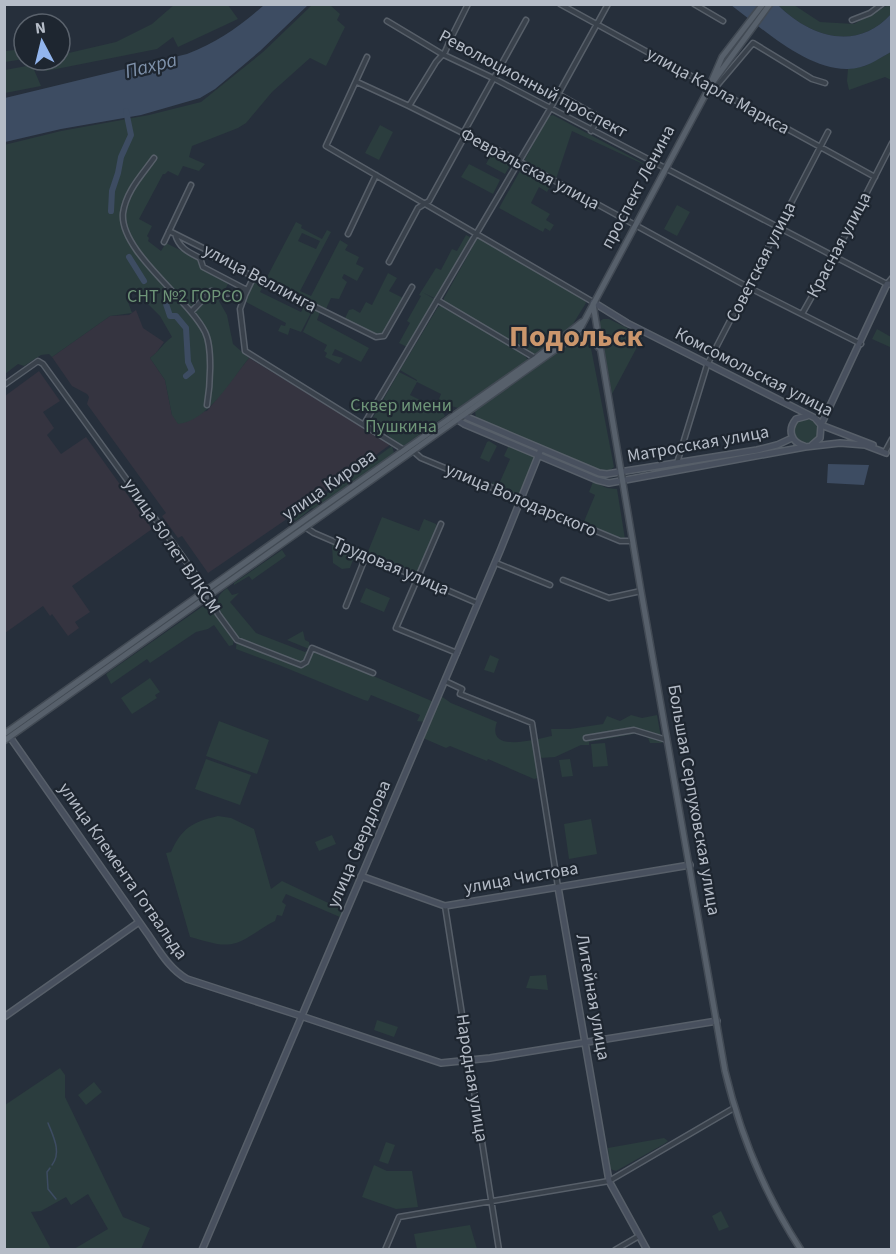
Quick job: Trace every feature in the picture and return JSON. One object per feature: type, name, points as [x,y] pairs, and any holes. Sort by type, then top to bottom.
[{"type":"main road","name":"проспект Ленина","points":[[584,321],[664,169],[712,87],[725,59],[763,4]]},
{"type":"main road","name":"проспект Ленина","points":[[725,59],[771,4]]},
{"type":"main road","name":"Большая Серпуховская улица","points":[[593,302],[599,350],[632,541],[717,1021],[735,1108],[750,1154],[798,1248]]},
{"type":"main road","points":[[584,321],[594,315]]},
{"type":"main road","name":"улица Кирова","points":[[409,452],[584,321]]},
{"type":"main road","name":"улица Кирова","points":[[4,741],[7,733],[572,338],[584,321]]},
{"type":"main road","points":[[572,338],[579,335],[585,336],[594,341],[599,350]]},
{"type":"main road","name":"улица Кирова","points":[[296,530],[305,527],[343,497]]},
{"type":"street","points":[[409,106],[445,52],[468,4]]},
{"type":"street","name":"улица Карла Маркса","points":[[560,4],[875,177]]},
{"type":"street","points":[[364,424],[550,109],[608,4]]},
{"type":"street","points":[[694,4],[723,21]]},
{"type":"street","points":[[852,20],[870,13],[882,4]]},
{"type":"street","points":[[389,262],[418,207],[429,201],[525,20]]},
{"type":"street","name":"Революционный проспект","points":[[387,21],[442,54],[493,78],[664,169],[889,284]]},
{"type":"street","points":[[712,87],[753,43],[812,79],[825,83]]},
{"type":"street","points":[[367,57],[326,146],[593,302]]},
{"type":"street","name":"Февральская улица","points":[[357,82],[466,134],[748,287],[861,344]]},
{"type":"street","points":[[558,94],[599,117],[591,131]]},
{"type":"street","name":"Советская улица","points":[[677,463],[707,365],[828,132]]},
{"type":"street","name":"Красная улица","points":[[802,314],[834,257],[891,143]]},
{"type":"street","points":[[154,158],[136,181],[125,206],[123,222],[133,243],[156,274],[191,312],[205,332],[208,343],[209,375],[207,405]]},
{"type":"street","points":[[348,234],[376,176]]},
{"type":"street","points":[[164,242],[191,185]]},
{"type":"street","name":"улица Веллинга","points":[[169,231],[207,250],[212,256],[376,337],[384,336],[412,287]]},
{"type":"street","points":[[176,234],[179,245],[200,258],[203,267],[247,291]]},
{"type":"street","points":[[247,291],[254,276]]},
{"type":"street","points":[[809,416],[802,416],[792,424],[792,438],[797,444],[808,446],[820,438],[821,426],[891,278]]},
{"type":"street","points":[[191,312],[211,291],[222,294],[247,291]]},
{"type":"street","name":"улица Володарского","points":[[247,291],[240,309],[245,351],[409,452],[620,541],[632,541]]},
{"type":"street","points":[[437,300],[536,358]]},
{"type":"street","name":"Комсомольская улица","points":[[593,302],[610,314],[707,365],[815,418],[821,426],[864,441],[887,454]]},
{"type":"street","points":[[594,315],[610,314]]},
{"type":"street","name":"улица 50 лет ВЛКСМ","points":[[4,385],[38,362],[43,364],[207,593],[218,614],[237,640],[301,665],[306,663],[312,648],[373,673]]},
{"type":"street","points":[[815,418],[831,406]]},
{"type":"street","points":[[458,417],[542,449]]},
{"type":"street","name":"Матросская улица","points":[[458,417],[539,456],[609,483],[808,446]]},
{"type":"street","name":"Матросская улица","points":[[542,449],[599,473],[607,474],[765,448],[781,444],[792,438]]},
{"type":"street","points":[[887,454],[891,440]]},
{"type":"street","name":"Комсомольская улица","points":[[808,446],[849,442],[887,454]]},
{"type":"street","name":"улица Свердлова","points":[[202,1250],[496,562],[542,449]]},
{"type":"street","points":[[441,524],[396,628],[457,653]]},
{"type":"street","name":"Трудовая улица","points":[[305,527],[314,533],[478,604]]},
{"type":"street","points":[[346,606],[366,556]]},
{"type":"street","points":[[496,562],[550,585]]},
{"type":"street","points":[[563,580],[609,598],[641,591]]},
{"type":"street","name":"Литейная улица","points":[[445,681],[462,688],[460,694],[532,723],[609,1181],[647,1250]]},
{"type":"street","points":[[586,738],[634,730],[668,740]]},
{"type":"street","name":"улица Клемента Готвальда","points":[[7,733],[139,922],[178,974],[187,979],[441,1063],[470,1061],[717,1021]]},
{"type":"street","name":"улица Чистова","points":[[361,876],[446,906],[690,865]]},
{"type":"street","name":"Народная улица","points":[[446,906],[499,1250]]},
{"type":"street","points":[[4,1017],[139,922]]},
{"type":"street","points":[[385,1250],[399,1217],[609,1181],[735,1108]]},
{"type":"street","points":[[615,1250],[639,1236]]},
{"type":"shaded area","points":[[136,310],[143,328],[164,342],[150,358],[165,380],[172,415],[207,411],[249,358],[391,444],[308,504],[305,499],[297,505],[300,510],[208,573],[182,536],[178,538],[162,516],[166,513],[87,404],[89,397],[87,394],[72,386],[52,357],[110,316],[129,315]]},
{"type":"shaded area","points":[[39,371],[60,401],[43,412],[54,428],[47,435],[61,454],[86,437],[152,529],[72,586],[90,612],[75,622],[79,628],[68,636],[43,606],[5,633],[5,396]]},
{"type":"green space","points":[[175,4],[228,5],[238,19],[178,47],[173,37],[157,49],[72,66],[72,52],[116,42],[152,24]]},
{"type":"green space","name":"СНТ №2 ГОРСО","points":[[312,5],[330,5],[340,14],[337,20],[345,27],[326,66],[310,58],[272,92],[246,123],[192,146],[189,157],[205,164],[199,171],[183,166],[178,176],[168,171],[163,174],[139,219],[152,226],[147,236],[148,241],[161,251],[166,243],[200,260],[202,268],[229,282],[219,301],[227,315],[233,344],[249,358],[218,398],[199,416],[178,424],[172,415],[165,380],[150,358],[172,337],[160,316],[137,293],[132,292],[127,295],[127,299],[132,313],[110,316],[52,357],[49,354],[41,355],[24,366],[18,364],[5,374],[4,145],[201,102],[263,52]]},
{"type":"green space","points":[[778,5],[794,5],[820,22],[854,24],[888,5],[891,5],[891,14],[878,26],[864,33],[834,36],[804,25]]},
{"type":"green space","points":[[12,50],[12,61],[5,62],[5,51]]},
{"type":"green space","points":[[891,52],[891,80],[885,77],[849,90],[848,69],[865,66]]},
{"type":"green space","points":[[5,70],[35,72],[41,86],[5,93]]},
{"type":"green space","points":[[553,115],[645,165],[572,131],[556,179],[525,162],[549,116]]},
{"type":"green space","points":[[380,125],[393,132],[379,160],[365,153]]},
{"type":"green space","points":[[492,153],[511,164],[505,174],[486,164]]},
{"type":"green space","points":[[469,164],[500,180],[493,194],[461,177]]},
{"type":"green space","points":[[523,170],[551,185],[547,192],[539,187],[531,203],[550,214],[546,220],[554,225],[550,231],[545,228],[543,232],[499,208],[520,171]]},
{"type":"green space","points":[[677,205],[690,212],[677,236],[664,229]]},
{"type":"green space","points":[[296,222],[302,225],[301,228],[322,239],[327,230],[331,232],[300,291],[311,296],[340,240],[348,245],[345,250],[359,257],[356,264],[364,268],[357,281],[344,274],[342,278],[347,282],[339,299],[331,298],[325,311],[298,297],[300,292],[297,297],[257,277],[259,273],[267,277]],"holes":[[[302,233],[320,241],[316,249],[298,241]]]},
{"type":"green space","points":[[466,235],[472,238],[436,299],[422,292],[436,300],[407,347],[399,343],[410,323],[407,321],[421,296],[419,295],[436,268],[441,270],[452,249],[457,251]]},
{"type":"green space","points":[[480,238],[585,300],[586,303],[568,332],[535,356],[444,302],[444,298],[477,239]]},
{"type":"green space","points":[[388,273],[397,278],[389,291],[405,299],[384,336],[376,337],[344,320],[349,310],[353,309],[360,313],[366,302],[372,305]]},
{"type":"green space","points":[[252,281],[263,286],[260,292],[301,312],[305,305],[313,309],[301,332],[290,328],[288,335],[278,331],[281,325],[285,326],[286,323],[244,301]]},
{"type":"green space","name":"Сквер имени Пушкина","points":[[442,305],[521,351],[528,360],[458,408],[441,403],[439,399],[441,394],[417,382],[410,395],[442,411],[445,416],[401,446],[371,421],[399,372],[417,381],[400,370],[438,307]]},
{"type":"green space","points":[[314,309],[320,312],[317,320],[369,348],[361,362],[335,349],[332,355],[343,358],[339,364],[325,357],[327,353],[324,351],[327,345],[303,332]]},
{"type":"green space","points":[[609,319],[643,336],[612,394],[599,322]]},
{"type":"green space","points":[[877,329],[891,337],[890,347],[872,339]]},
{"type":"green space","points":[[578,338],[590,343],[614,467],[607,473],[594,470],[476,419],[475,411]]},
{"type":"green space","points":[[767,373],[778,379],[773,389],[761,384]]},
{"type":"green space","points":[[801,419],[811,419],[818,426],[818,436],[811,443],[801,443],[794,436],[794,426]]},
{"type":"green space","points":[[489,441],[497,446],[489,462],[480,458]]},
{"type":"green space","points":[[509,445],[532,455],[535,459],[519,498],[491,487],[493,482],[499,484],[510,459],[504,456]]},
{"type":"green space","points":[[392,446],[394,453],[296,521],[292,519]]},
{"type":"green space","points":[[593,482],[607,488],[617,489],[625,539],[583,524],[595,495],[589,492]]},
{"type":"green space","points":[[382,517],[419,531],[424,519],[436,524],[437,527],[417,574],[367,554]]},
{"type":"green space","points":[[332,544],[355,554],[350,568],[342,569],[333,563]]},
{"type":"green space","points":[[282,550],[286,556],[252,580],[249,576],[234,585],[234,583]]},
{"type":"green space","points":[[227,588],[232,595],[239,593],[230,602],[256,633],[305,652],[309,649],[287,640],[303,631],[310,649],[434,702],[425,722],[417,721],[420,715],[371,695],[368,701],[364,700],[236,649],[237,637],[221,615],[217,601]]},
{"type":"green space","points":[[366,588],[390,598],[384,612],[360,602]]},
{"type":"green space","points":[[206,604],[234,639],[233,645],[229,646],[214,625],[196,632],[150,663],[147,659],[111,684],[106,674]]},
{"type":"green space","points":[[490,655],[499,659],[494,673],[484,670]]},
{"type":"green space","points":[[150,678],[160,692],[155,695],[157,698],[132,714],[121,698]]},
{"type":"green space","points":[[441,696],[451,703],[497,722],[495,732],[499,738],[506,741],[526,741],[552,736],[551,729],[570,729],[603,724],[607,716],[620,721],[631,715],[642,718],[657,715],[662,743],[650,743],[648,738],[639,733],[589,742],[589,745],[581,745],[555,757],[540,758],[542,777],[534,779],[488,759],[487,761],[450,746],[446,748],[423,738]]},
{"type":"green space","points":[[219,721],[269,740],[257,774],[206,756]]},
{"type":"green space","points":[[605,743],[608,766],[593,767],[591,744]]},
{"type":"green space","points":[[206,759],[251,775],[240,805],[195,789]]},
{"type":"green space","points":[[570,759],[573,776],[562,777],[559,760]]},
{"type":"green space","points":[[218,816],[231,818],[254,829],[271,889],[282,881],[343,910],[340,917],[286,894],[282,902],[286,905],[282,916],[277,915],[275,921],[242,941],[221,944],[190,937],[166,853],[171,852],[179,837],[189,827]]},
{"type":"green space","points":[[591,819],[597,854],[569,859],[564,824]]},
{"type":"green space","points":[[332,835],[336,844],[319,851],[315,842]]},
{"type":"green space","points":[[546,975],[548,990],[526,988],[530,976]]},
{"type":"green space","points":[[377,1020],[398,1027],[394,1037],[374,1030]]},
{"type":"green space","points":[[60,1068],[65,1075],[65,1097],[123,1217],[150,1228],[141,1249],[74,1249],[108,1229],[88,1194],[71,1205],[66,1197],[41,1211],[31,1212],[51,1249],[5,1249],[5,1105]]},
{"type":"green space","points":[[94,1082],[102,1092],[86,1105],[78,1095]]},
{"type":"green space","points":[[664,1138],[668,1141],[664,1144],[616,1171],[610,1169],[608,1148]]},
{"type":"green space","points":[[386,1142],[395,1145],[388,1164],[379,1161]]},
{"type":"green space","points":[[374,1165],[387,1171],[412,1171],[418,1207],[396,1209],[362,1197]]},
{"type":"green space","points":[[721,1211],[729,1227],[719,1231],[712,1216]]},
{"type":"green space","points":[[470,1225],[477,1249],[417,1249],[414,1234]]},
{"type":"water","name":"Пахра","points":[[264,5],[308,5],[260,51],[215,89],[200,98],[141,115],[61,129],[5,142],[5,98],[187,54],[228,33]]},
{"type":"water","points":[[731,5],[778,5],[804,25],[834,36],[864,33],[878,26],[891,14],[891,52],[860,67],[833,68],[801,56]]},
{"type":"water","points":[[828,464],[869,465],[864,485],[827,483]]},
{"type":"waterway","points":[[111,211],[112,191],[121,157],[131,135],[126,111]]},
{"type":"waterway","points":[[129,257],[144,281]]},
{"type":"waterway","points":[[166,304],[170,316],[176,316],[186,328],[188,362],[192,371],[186,376]]},
{"type":"waterway","points":[[48,1123],[56,1149],[52,1165]]},
{"type":"waterway","points":[[50,1168],[47,1172],[48,1189],[56,1199]]},
{"type":"district","name":"Подольск","points":[[576,336]]}]
